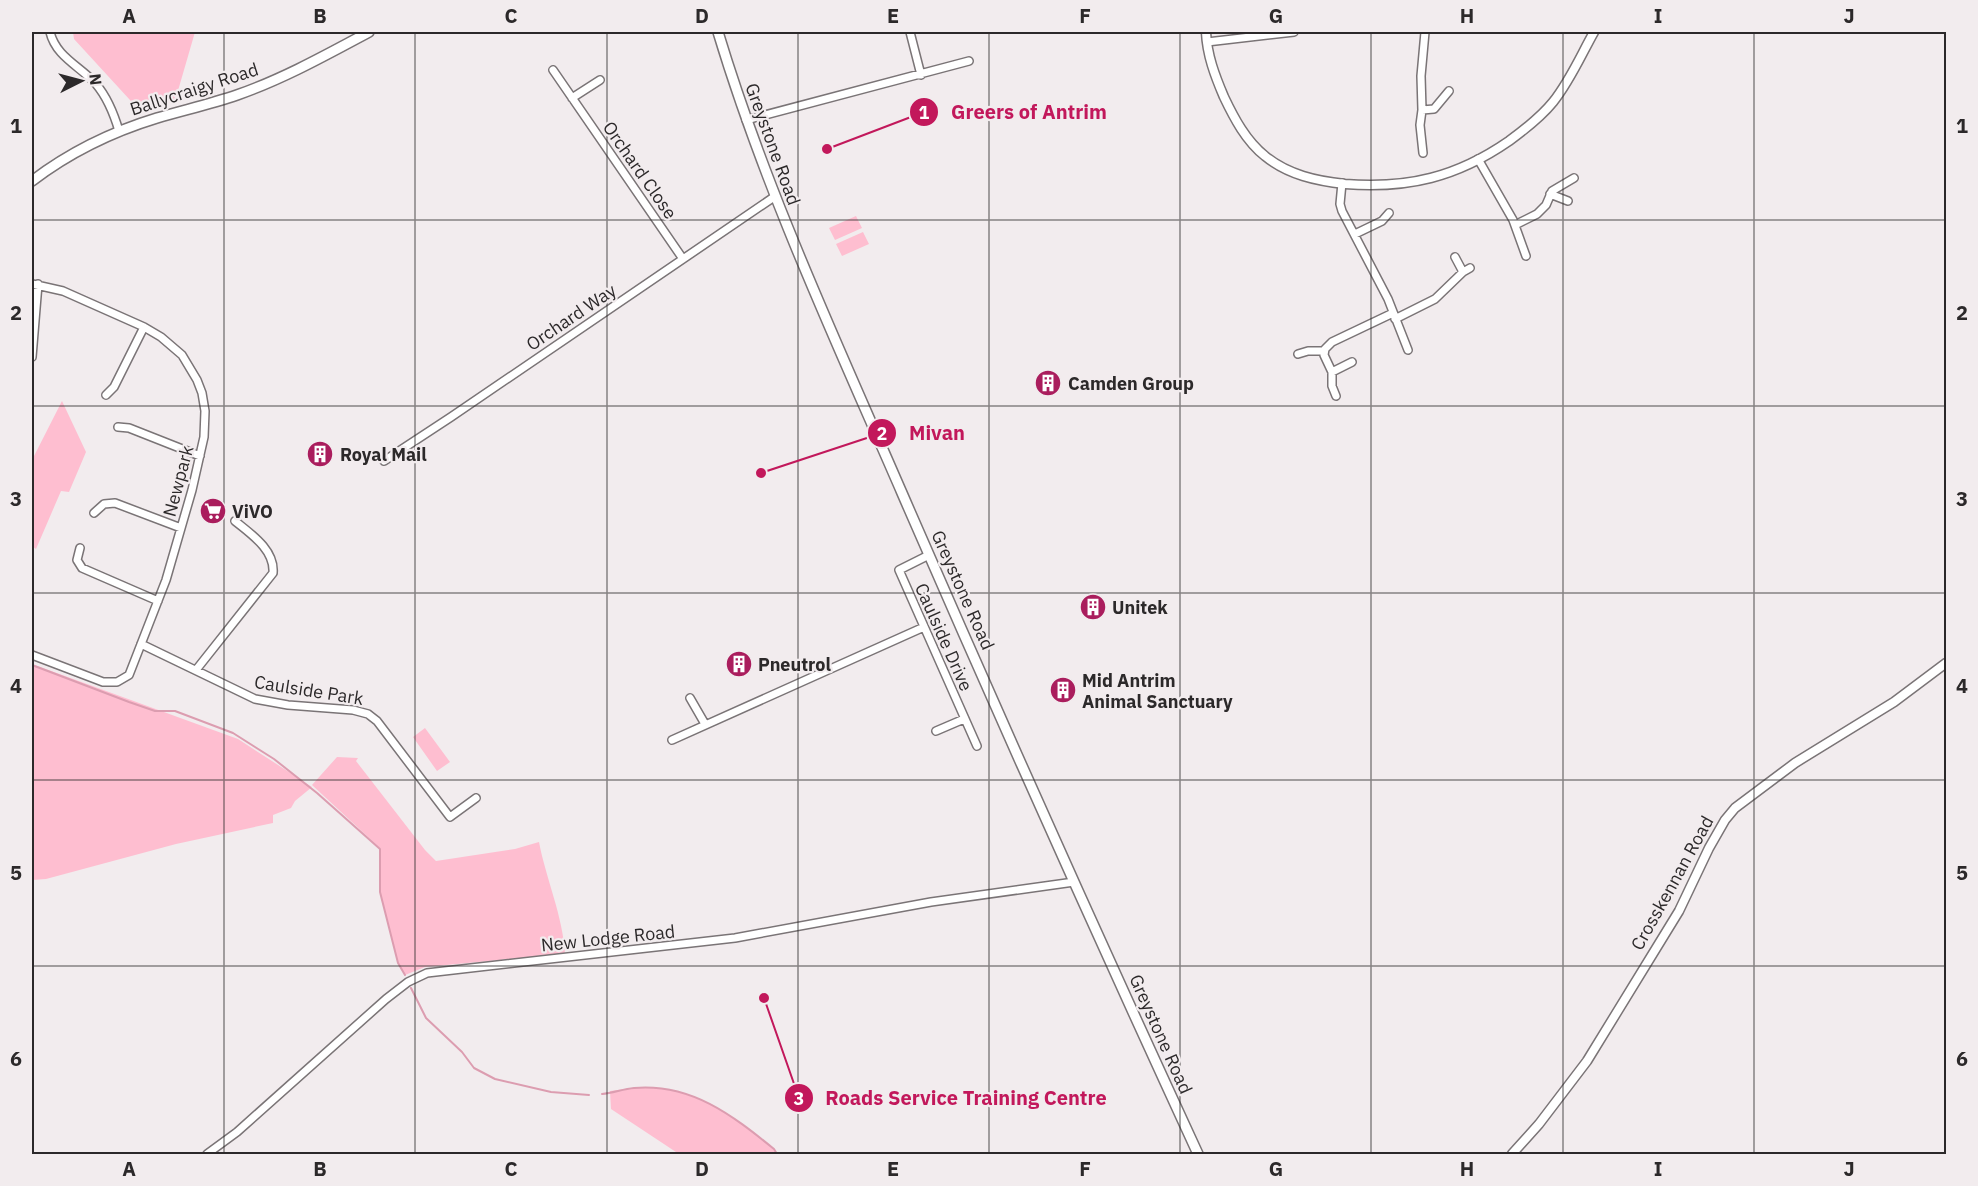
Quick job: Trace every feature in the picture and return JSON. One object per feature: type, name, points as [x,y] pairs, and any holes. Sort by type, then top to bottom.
[{"type":"main road","name":"Ballycraigy Road","points":[[32,181],[81,148],[119,131],[258,87],[369,32]]},
{"type":"main road","name":"Greystone Road","points":[[718,32],[774,197],[929,555],[1198,1155]]},
{"type":"street","points":[[50,32],[57,49],[100,90],[119,131]]},
{"type":"street","points":[[910,32],[921,75]]},
{"type":"street","points":[[1206,32],[1212,66],[1226,101],[1237,123],[1266,158],[1313,180],[1380,185],[1412,183],[1446,174],[1508,141],[1552,104],[1594,32]]},
{"type":"street","points":[[1207,42],[1258,33],[1294,32]]},
{"type":"street","points":[[1423,153],[1420,124],[1425,32]]},
{"type":"street","points":[[746,120],[969,61]]},
{"type":"street","name":"Orchard Close","points":[[553,70],[683,259]]},
{"type":"street","points":[[572,98],[600,80]]},
{"type":"street","points":[[1422,110],[1434,108],[1449,91]]},
{"type":"street","points":[[1478,159],[1515,225],[1526,255]]},
{"type":"street","points":[[1515,225],[1542,210],[1550,194],[1574,178]]},
{"type":"street","points":[[1342,183],[1341,209],[1388,299],[1408,350]]},
{"type":"street","points":[[1550,194],[1568,201]]},
{"type":"street","name":"Orchard Way","points":[[384,461],[774,197]]},
{"type":"street","points":[[1354,234],[1382,221],[1389,213]]},
{"type":"street","points":[[1336,396],[1332,386],[1332,372],[1325,360],[1326,346],[1338,338],[1435,299],[1466,270],[1455,257]]},
{"type":"street","points":[[32,357],[35,284]]},
{"type":"street","name":"Newpark","points":[[32,655],[103,682],[121,681],[129,675],[158,601],[181,528],[200,456],[206,422],[202,393],[197,380],[182,354],[173,346],[144,327],[63,291],[35,284]]},
{"type":"street","points":[[106,395],[114,387],[144,327]]},
{"type":"street","points":[[1298,354],[1308,351],[1324,351]]},
{"type":"street","points":[[1332,372],[1352,362]]},
{"type":"street","points":[[118,427],[129,428],[200,456]]},
{"type":"street","points":[[94,513],[102,505],[115,503],[181,528]]},
{"type":"street","points":[[196,670],[273,573],[273,564],[260,542],[235,521]]},
{"type":"street","points":[[80,548],[77,560],[82,568],[158,601]]},
{"type":"street","name":"Caulside Drive","points":[[929,555],[899,570],[976,746]]},
{"type":"street","points":[[672,740],[924,627]]},
{"type":"street","name":"Caulside Park","points":[[141,644],[255,699],[288,705],[353,710],[368,714],[377,721],[450,817],[476,798]]},
{"type":"street","name":"Crosskennan Road","points":[[1512,1155],[1546,1116],[1587,1061],[1679,911],[1709,848],[1725,820],[1735,808],[1795,763],[1894,702],[1947,663]]},
{"type":"street","points":[[690,698],[705,724]]},
{"type":"street","points":[[936,731],[964,719]]},
{"type":"street","name":"New Lodge Road","points":[[207,1155],[237,1132],[386,999],[408,982],[427,973],[735,938],[931,902],[1074,882]]},
{"type":"shaded area","points":[[73,32],[195,32],[175,101],[141,112],[74,39]]},
{"type":"shaded area","points":[[856,216],[862,228],[835,240],[829,228]]},
{"type":"shaded area","points":[[863,232],[869,244],[842,256],[836,244]]},
{"type":"shaded area","points":[[62,401],[86,452],[69,492],[61,491],[36,549],[32,546],[32,460]]},
{"type":"shaded area","points":[[32,664],[238,739],[312,787],[295,801],[291,808],[273,815],[273,823],[176,844],[46,879],[32,880]]},
{"type":"shaded area","points":[[425,728],[450,762],[437,771],[413,737]]},
{"type":"shaded area","points":[[337,757],[358,758],[356,761],[436,861],[515,849],[539,842],[558,912],[565,954],[425,967],[405,975],[398,963],[380,892],[381,849],[312,785]]},
{"type":"shaded area","points":[[633,1088],[681,1092],[710,1104],[749,1129],[777,1154],[679,1154],[611,1109],[610,1091]]},
{"type":"waterway","points":[[32,665],[155,711],[175,711],[233,733],[274,759],[317,793],[380,849],[380,892],[398,963],[405,975]]},
{"type":"waterway","points":[[411,988],[426,1018],[462,1052],[474,1068],[495,1079],[551,1092],[589,1095]]},
{"type":"waterway","points":[[602,1094],[634,1088],[655,1088],[692,1096],[726,1113],[774,1149],[777,1154]]},
{"type":"place","name":"Greers of Antrim","points":[[827,149]]},
{"type":"place","name":"Camden Group","points":[[1048,383]]},
{"type":"place","name":"Royal Mail","points":[[320,454]]},
{"type":"place","name":"Mivan","points":[[761,473]]},
{"type":"place","name":"ViVO","points":[[213,511]]},
{"type":"place","name":"Unitek","points":[[1093,607]]},
{"type":"place","name":"Pneutrol","points":[[739,664]]},
{"type":"place","name":"Mid Antrim Animal Sanctuary","points":[[1063,690]]},
{"type":"place","name":"Roads Service Training Centre","points":[[764,998]]}]
